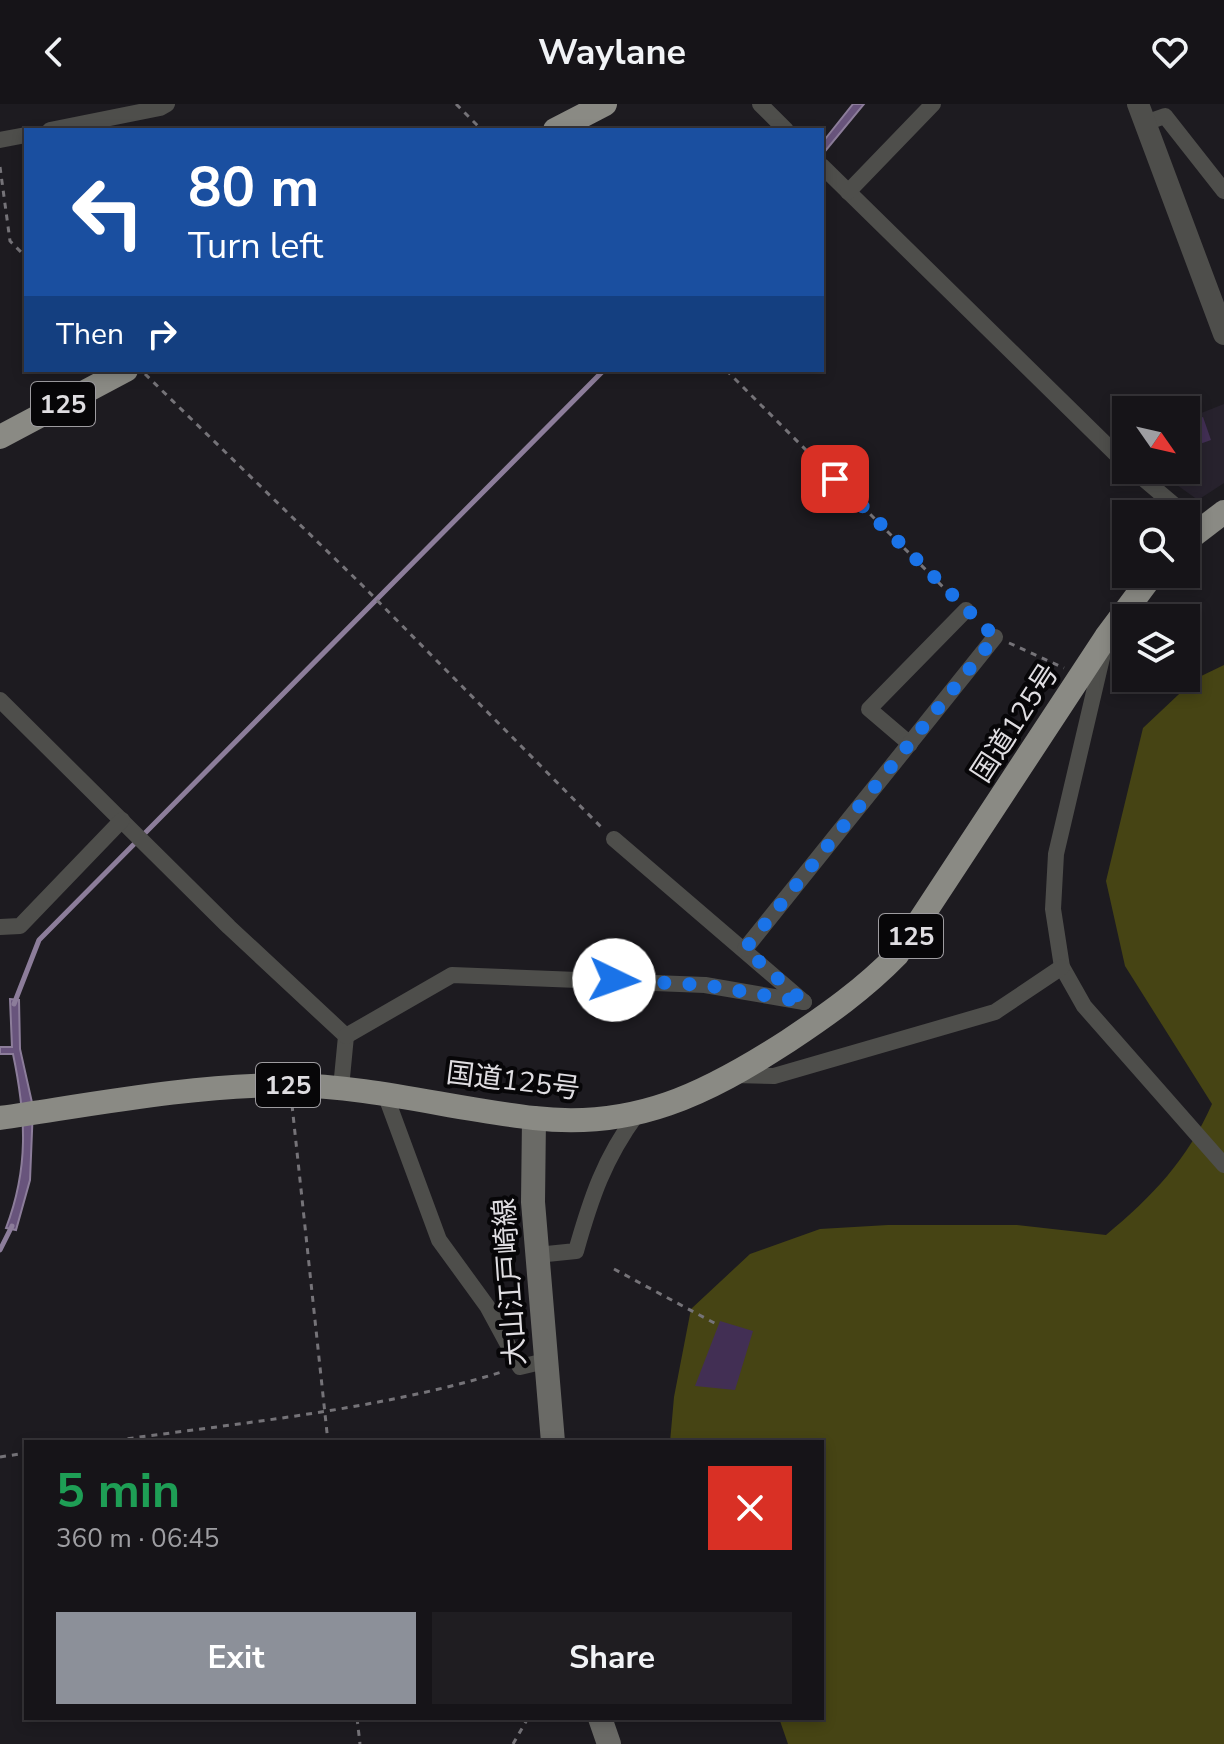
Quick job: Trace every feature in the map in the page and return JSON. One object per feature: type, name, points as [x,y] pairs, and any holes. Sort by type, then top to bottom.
[{"type":"highway","points":[[559,128],[605,104]]},
{"type":"highway","name":"125","points":[[0,437],[122,372]]},
{"type":"highway","points":[[1200,520],[1224,512]]},
{"type":"highway","name":"国道125号","points":[[0,1118],[168,1093],[289,1085],[341,1088],[534,1118],[581,1120],[637,1114],[695,1095],[733,1075],[813,1010],[871,982],[897,955],[1106,637],[1143,588]]},
{"type":"main road","name":"大山江戸崎線","points":[[534,1118],[537,1255],[553,1440]]},
{"type":"main road","points":[[601,1720],[609,1744]]},
{"type":"street","points":[[59,128],[167,104]]},
{"type":"street","points":[[760,104],[784,128]]},
{"type":"street","points":[[848,192],[933,104]]},
{"type":"street","points":[[1224,191],[1165,116],[1142,113],[1224,334]]},
{"type":"street","points":[[0,140],[24,135]]},
{"type":"street","points":[[824,168],[1112,450]]},
{"type":"street","points":[[1148,484],[1165,500]]},
{"type":"street","points":[[910,744],[869,709],[966,610]]},
{"type":"street","points":[[745,949],[995,637]]},
{"type":"street","points":[[1106,637],[1106,654],[1056,854],[1053,909],[1062,967],[1084,1006],[1224,1165]]},
{"type":"street","points":[[0,700],[229,927],[346,1036]]},
{"type":"street","points":[[0,927],[20,926],[125,823]]},
{"type":"street","points":[[614,839],[813,1010]]},
{"type":"street","points":[[733,1075],[774,1076],[995,1012],[1062,967]]},
{"type":"street","points":[[346,1036],[452,975],[705,985],[813,1010]]},
{"type":"street","points":[[341,1088],[346,1036]]},
{"type":"street","points":[[385,1094],[439,1240],[487,1306],[520,1367],[545,1361]]},
{"type":"street","points":[[537,1255],[576,1251],[606,1162],[637,1114]]},
{"type":"path","points":[[456,104],[480,128]]},
{"type":"path","points":[[0,167],[10,241],[24,255]]},
{"type":"path","points":[[144,372],[362,585],[614,839]]},
{"type":"path","points":[[728,372],[966,610]]},
{"type":"path","points":[[995,637],[1082,676]]},
{"type":"path","points":[[289,1085],[328,1440]]},
{"type":"path","points":[[614,1269],[718,1325]]},
{"type":"path","points":[[118,1440],[324,1410],[471,1382],[520,1367]]},
{"type":"path","points":[[0,1457],[24,1453]]},
{"type":"path","points":[[357,1720],[360,1744]]},
{"type":"path","points":[[513,1744],[527,1720]]},
{"type":"shaded area","points":[[853,104],[864,104],[824,153],[824,140]]},
{"type":"shaded area","points":[[1224,404],[1224,483],[1198,500],[1176,484],[1200,484],[1200,413]]},
{"type":"shaded area","points":[[1224,665],[1224,1744],[788,1744],[780,1720],[824,1720],[824,1440],[670,1440],[674,1397],[691,1309],[750,1254],[820,1229],[888,1225],[1017,1225],[1106,1235],[1139,1206],[1180,1160],[1212,1104],[1125,966],[1106,881],[1143,728],[1181,692],[1200,692],[1200,677]]},
{"type":"shaded area","points":[[10,999],[19,1000],[20,1049],[33,1107],[30,1180],[16,1230],[6,1228],[19,1184],[23,1120],[13,1054],[0,1054],[0,1047],[12,1047]]},
{"type":"building","points":[[1203,417],[1211,440],[1200,444],[1200,418]]},
{"type":"building","points":[[720,1321],[753,1331],[735,1390],[695,1386]]},
{"type":"waterway","points":[[14,1004],[39,940],[602,372]]},
{"type":"waterway","points":[[0,1250],[12,1226]]},
{"type":"route","points":[[614,980],[705,985],[804,1002],[745,949],[995,637],[835,479]]}]
